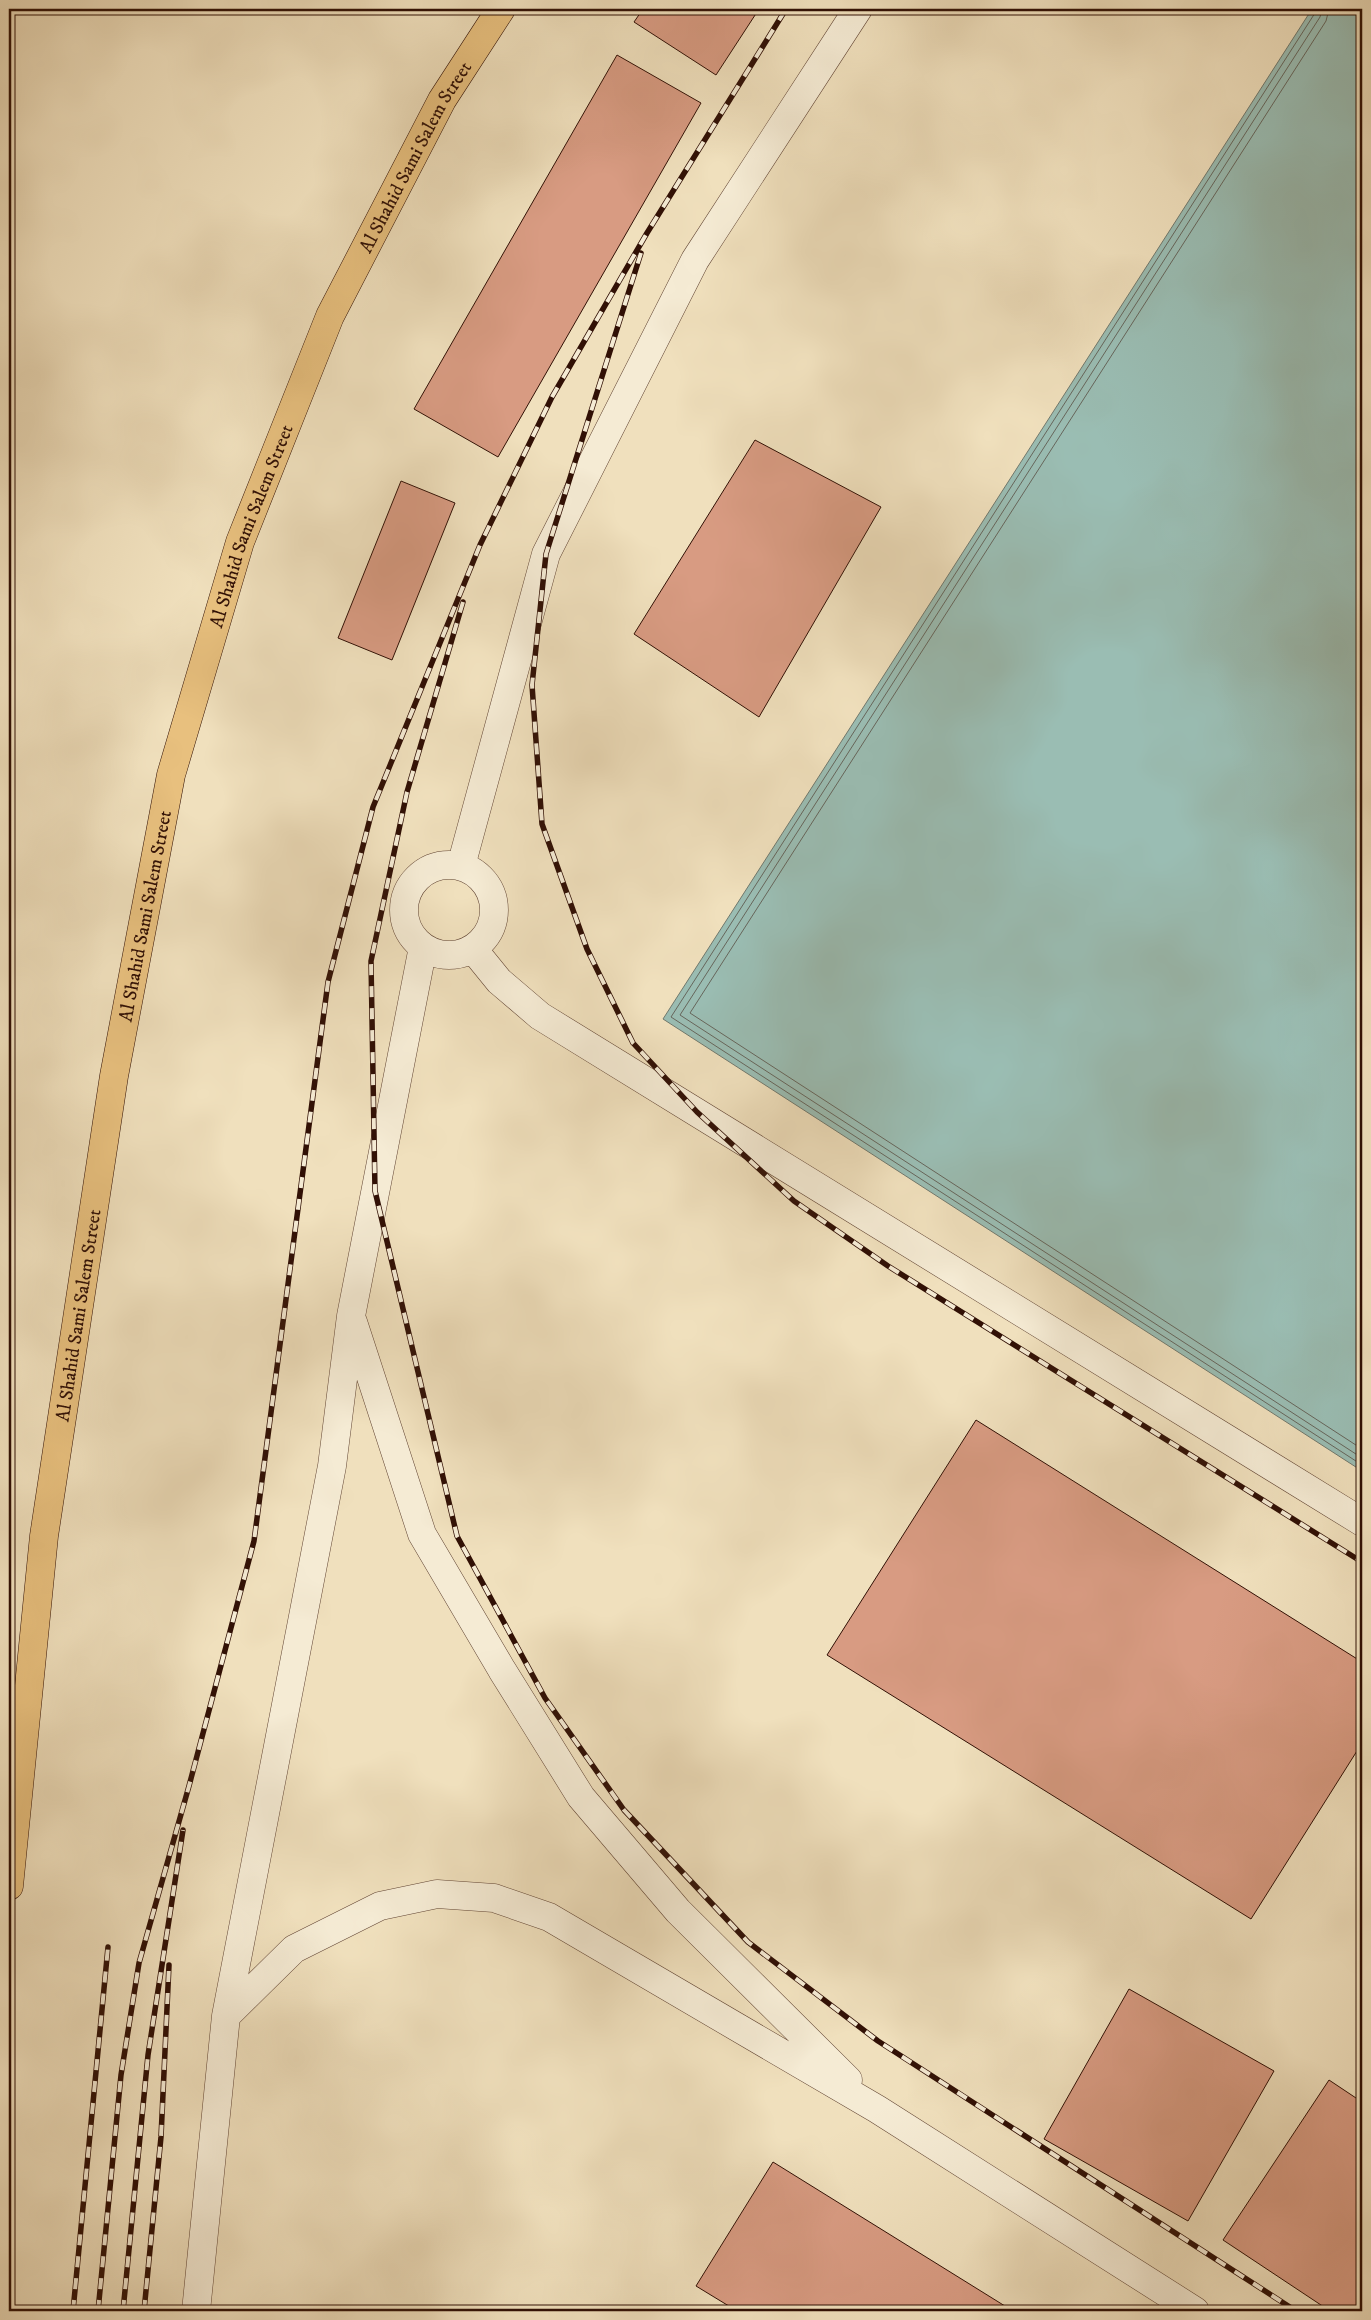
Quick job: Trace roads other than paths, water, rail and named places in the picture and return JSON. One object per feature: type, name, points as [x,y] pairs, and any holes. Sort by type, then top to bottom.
[{"type":"main road","name":"Al Shahid Sami Salem Street","points":[[9,1886],[44,1536],[114,1076],[171,775],[240,542],[330,316],[442,100],[501,9]]},
{"type":"lane","points":[[461,866],[546,554],[695,260],[858,9]]},
{"type":"lane","points":[[443,866],[461,866],[477,874],[489,887],[495,904],[494,922],[473,950],[456,956],[437,954],[423,947],[411,934],[404,917],[406,900],[413,883],[426,872],[443,866]]},
{"type":"lane","points":[[196,2311],[226,2016],[332,1466],[351,1316],[423,947]]},
{"type":"lane","points":[[473,950],[499,981],[540,1016],[1362,1522]]},
{"type":"lane","points":[[351,1316],[422,1534],[502,1670],[581,1797],[678,1911],[876,2109]]},
{"type":"lane","points":[[226,2016],[294,1949],[380,1906],[437,1894],[494,1898],[549,1917],[876,2109],[1195,2311]]},
{"type":"water","points":[[1312,9],[1362,9],[1362,1471],[663,1019]]},
{"type":"railway","points":[[98,2311],[121,2075],[139,1963],[189,1786],[254,1541],[328,982],[373,807],[480,545],[552,397],[647,233],[786,9]]},
{"type":"railway","points":[[641,253],[546,554],[532,685],[542,824],[587,949],[633,1043],[697,1112],[794,1201],[888,1266],[1362,1562]]},
{"type":"railway","points":[[463,602],[407,792],[371,961],[375,1191],[457,1536],[545,1698],[624,1810],[748,1942],[878,2041],[1296,2311]]},
{"type":"railway","points":[[123,2311],[148,2055],[183,1830]]},
{"type":"railway","points":[[73,2311],[108,1947]]},
{"type":"railway","points":[[144,2311],[161,2137],[169,1965]]}]
